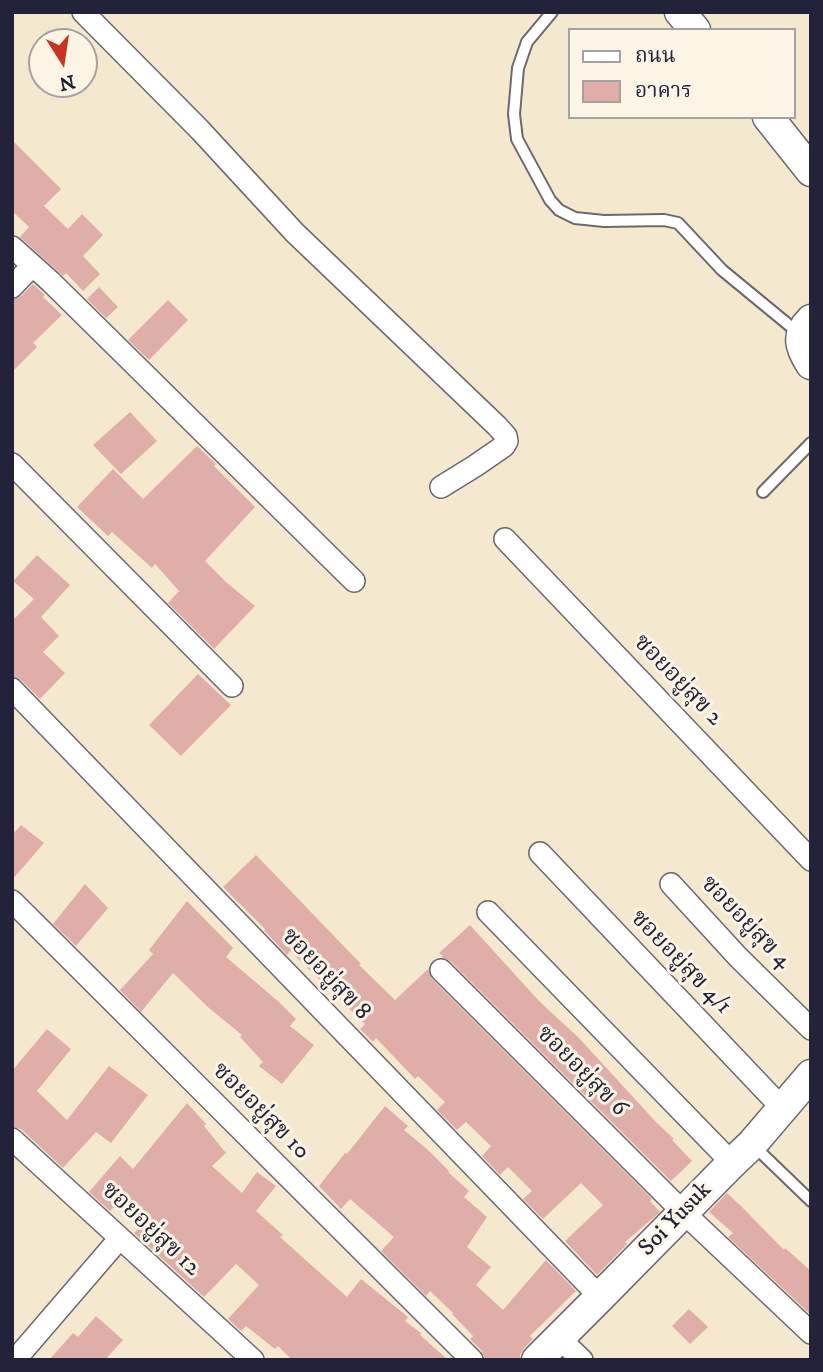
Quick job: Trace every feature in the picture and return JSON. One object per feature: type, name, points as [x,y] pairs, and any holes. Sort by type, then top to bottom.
[{"type":"street","points":[[83,12],[200,130],[295,233],[506,436],[504,446],[441,487]]},
{"type":"street","points":[[680,12],[693,28]]},
{"type":"street","points":[[770,119],[811,171]]},
{"type":"street","points":[[12,247],[51,282],[354,581]]},
{"type":"street","points":[[12,287],[32,266]]},
{"type":"street","points":[[806,328],[801,345],[811,364]]},
{"type":"street","points":[[12,464],[232,686]]},
{"type":"street","name":"ซอยอยู่สุข 2","points":[[505,539],[811,860]]},
{"type":"street","name":"ซอยอยู่สุข 8","points":[[12,690],[600,1297]]},
{"type":"street","name":"ซอยอยู่สุข 4/1","points":[[540,853],[782,1108]]},
{"type":"street","name":"ซอยอยู่สุข 4","points":[[671,884],[738,957],[811,1029]]},
{"type":"street","name":"ซอยอยู่สุข 10","points":[[12,901],[472,1360]]},
{"type":"street","points":[[488,912],[742,1154]]},
{"type":"street","name":"ซอยอยู่สุข 6","points":[[441,970],[683,1212],[811,1333]]},
{"type":"street","name":"Soi Yusuk","points":[[537,1360],[742,1154],[811,1075]]},
{"type":"street","name":"ซอยอยู่สุข 12","points":[[12,1139],[253,1360]]},
{"type":"street","points":[[17,1350],[120,1238]]},
{"type":"street","points":[[559,1338],[582,1360]]},
{"type":"lane","points":[[552,12],[527,42],[518,68],[514,114],[517,139],[550,200],[559,210],[575,218],[604,221],[664,220],[678,223],[722,270],[806,328]]},
{"type":"lane","points":[[763,492],[811,443]]},
{"type":"lane","points":[[742,1154],[811,1201]]},
{"type":"building","points":[[12,140],[61,189],[44,206],[68,229],[82,214],[103,235],[83,256],[100,274],[83,291],[66,273],[63,276],[20,237],[29,227],[12,211]]},
{"type":"building","points":[[33,284],[62,315],[33,343],[37,347],[12,372],[12,300],[21,296]]},
{"type":"building","points":[[99,287],[118,307],[106,318],[87,299]]},
{"type":"building","points":[[168,300],[188,320],[149,360],[128,340]]},
{"type":"building","points":[[130,412],[157,441],[121,474],[93,445]]},
{"type":"building","points":[[197,446],[255,507],[205,561],[255,606],[214,649],[168,603],[179,591],[155,564],[152,568],[112,532],[108,536],[77,507],[113,469],[143,499]]},
{"type":"building","points":[[37,555],[70,585],[41,617],[59,636],[43,652],[65,673],[40,699],[21,680],[12,676],[12,621],[34,599],[13,581]]},
{"type":"building","points":[[198,674],[231,705],[181,756],[149,725]]},
{"type":"building","points":[[21,825],[44,843],[12,880],[12,835]]},
{"type":"building","points":[[256,855],[395,1000],[428,969],[432,979],[652,1199],[650,1201],[660,1212],[625,1242],[627,1244],[597,1275],[565,1241],[603,1205],[581,1183],[543,1219],[523,1199],[532,1191],[508,1167],[500,1175],[482,1156],[491,1146],[466,1122],[457,1130],[437,1110],[445,1102],[418,1076],[415,1079],[376,1038],[373,1042],[360,1029],[365,1024],[290,951],[287,955],[223,887]]},
{"type":"building","points":[[85,884],[108,908],[76,946],[53,924]]},
{"type":"building","points":[[187,901],[233,948],[226,957],[296,1019],[290,1026],[314,1045],[282,1084],[259,1066],[263,1062],[240,1037],[242,1035],[173,973],[141,1012],[120,990],[153,954],[149,950]]},
{"type":"building","points":[[470,925],[692,1161],[671,1181],[450,961],[441,957],[443,956],[439,953]]},
{"type":"building","points":[[47,1029],[71,1049],[37,1091],[67,1120],[109,1066],[148,1095],[111,1143],[96,1132],[63,1168],[21,1129],[12,1126],[12,1071]]},
{"type":"building","points":[[187,1103],[226,1153],[212,1166],[242,1193],[257,1172],[276,1186],[256,1211],[283,1235],[280,1237],[347,1297],[361,1279],[408,1317],[405,1321],[448,1360],[292,1360],[278,1346],[275,1349],[246,1326],[241,1331],[228,1319],[259,1285],[236,1264],[204,1297],[134,1233],[150,1218],[126,1195],[110,1211],[89,1192],[120,1156],[133,1169]]},
{"type":"building","points":[[385,1106],[408,1126],[404,1130],[469,1191],[464,1197],[487,1217],[467,1247],[491,1267],[476,1285],[503,1310],[546,1260],[576,1291],[530,1336],[533,1339],[524,1348],[520,1360],[485,1360],[482,1351],[470,1339],[473,1336],[453,1313],[430,1291],[426,1296],[381,1251],[394,1237],[350,1199],[341,1209],[319,1186]]},
{"type":"building","points":[[727,1193],[784,1250],[785,1248],[811,1271],[811,1315],[728,1237],[733,1233],[709,1212]]},
{"type":"building","points":[[689,1309],[708,1327],[690,1344],[672,1326]]},
{"type":"building","points":[[96,1316],[123,1340],[105,1360],[49,1360],[73,1333],[78,1337]]}]
